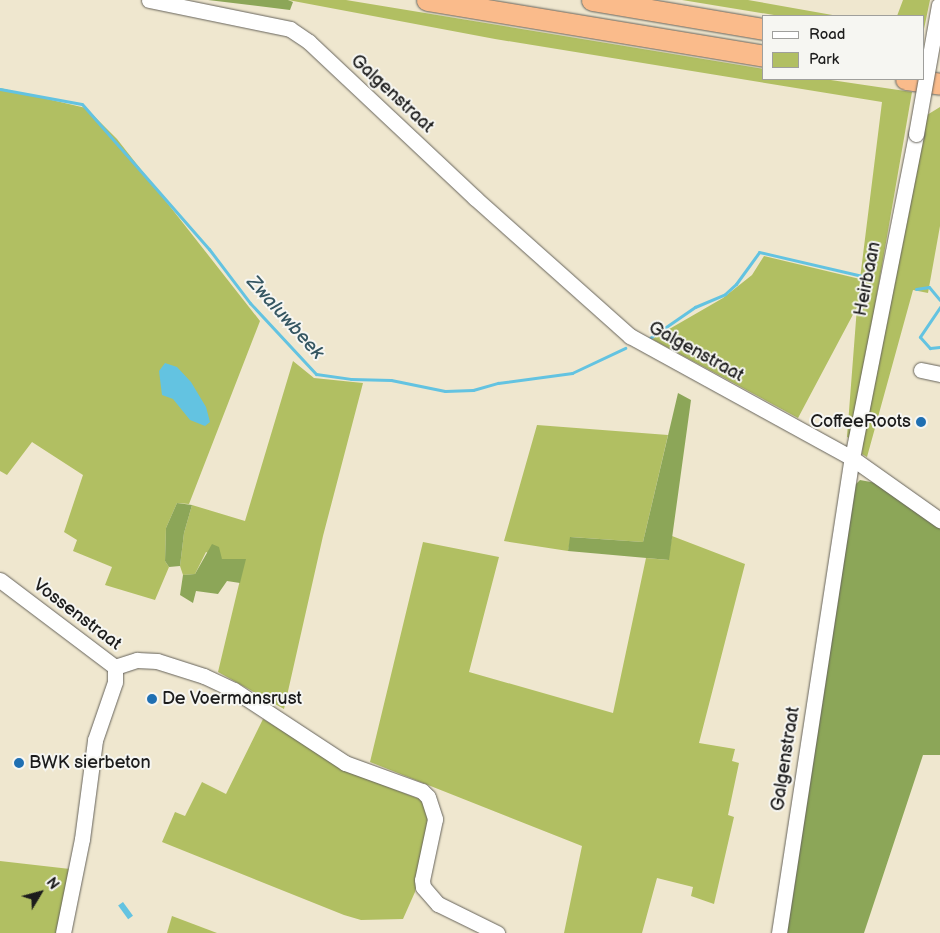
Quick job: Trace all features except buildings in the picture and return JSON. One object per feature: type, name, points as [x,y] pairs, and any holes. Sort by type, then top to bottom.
[{"type":"highway","points":[[427,0],[762,56]]},
{"type":"highway","points":[[592,0],[762,29]]},
{"type":"highway","points":[[925,54],[940,56]]},
{"type":"highway","points":[[913,80],[940,84]]},
{"type":"street","name":"Galgenstraat","points":[[149,0],[290,29],[309,42],[475,198],[630,336],[852,458],[779,933]]},
{"type":"street","name":"Heirbaan","points":[[852,458],[916,134],[939,3]]},
{"type":"street","points":[[921,370],[940,374]]},
{"type":"street","points":[[852,458],[940,520]]},
{"type":"street","name":"Vossenstraat","points":[[0,580],[115,667],[137,660],[157,661],[204,676],[234,690],[345,763],[422,792],[428,797],[435,818],[422,880],[423,887],[438,904],[497,933]]},
{"type":"street","points":[[63,933],[82,839],[96,740],[115,682],[115,667]]},
{"type":"green space","points":[[208,0],[288,0],[293,2],[290,10]]},
{"type":"green space","points":[[288,0],[346,0],[762,69],[762,80],[831,80],[912,92],[852,439],[847,437],[857,307],[798,418],[652,339],[723,298],[752,275],[764,256],[860,279],[882,102],[495,39]]},
{"type":"green space","points":[[682,0],[748,0],[832,15],[774,15]]},
{"type":"green space","points":[[903,0],[930,0],[925,24],[925,15],[897,15]]},
{"type":"green space","points":[[0,88],[86,108],[117,139],[260,321],[189,504],[177,503],[166,528],[165,561],[169,567],[155,600],[105,585],[112,567],[73,551],[77,540],[64,532],[83,475],[32,442],[7,475],[0,471]]},
{"type":"green space","points":[[940,107],[940,226],[928,293],[913,290],[867,457],[862,454],[863,443],[927,115]]},
{"type":"green space","points":[[293,361],[314,378],[363,383],[323,536],[284,709],[218,672],[245,559],[222,559],[206,552],[195,574],[183,575],[180,566],[184,533],[192,505],[245,521]]},
{"type":"green space","points":[[678,393],[691,400],[669,560],[568,551],[570,537],[643,542]]},
{"type":"green space","points":[[537,425],[668,435],[643,542],[571,537],[568,551],[504,541]]},
{"type":"green space","points":[[860,480],[876,483],[940,529],[940,755],[923,755],[864,933],[784,933],[855,485]]},
{"type":"green space","points":[[177,503],[192,505],[184,533],[180,566],[169,567],[165,561],[166,528]]},
{"type":"green space","points":[[672,536],[745,564],[699,743],[735,749],[732,761],[739,763],[728,815],[734,817],[714,904],[691,896],[693,887],[657,878],[642,933],[564,933],[582,846],[370,762],[423,542],[499,557],[469,672],[613,713],[646,558],[668,560]]},
{"type":"green space","points":[[212,544],[219,547],[222,559],[246,559],[240,583],[227,581],[218,594],[196,591],[193,603],[180,595],[183,575],[195,574]]},
{"type":"green space","points":[[263,719],[352,773],[422,800],[430,818],[415,892],[403,919],[361,920],[344,915],[162,842],[175,812],[185,816],[202,782],[226,794]]},
{"type":"green space","points":[[0,861],[70,869],[56,933],[0,933]]},
{"type":"green space","points":[[172,916],[217,933],[167,933]]},
{"type":"water","points":[[165,363],[177,367],[191,382],[206,407],[210,422],[205,426],[190,420],[173,399],[162,395],[159,371]]},
{"type":"water","points":[[123,902],[133,916],[128,919],[118,906]]},
{"type":"waterway","name":"Zwaluwbeek","points":[[0,89],[82,104],[209,249],[250,303],[316,374],[351,379],[391,380],[445,391],[473,390],[498,383],[572,373],[625,348]]},
{"type":"waterway","name":"Zwaluwbeek","points":[[650,338],[695,307],[725,294],[736,284],[759,252],[862,276]]},
{"type":"waterway","name":"Zwaluwbeek","points":[[916,289],[929,287],[940,300]]},
{"type":"waterway","name":"Zwaluwbeek","points":[[940,307],[920,337],[930,348],[940,347]]},
{"type":"place","name":"CoffeeRoots","points":[[921,422]]},
{"type":"place","name":"De Voermansrust","points":[[152,699]]},
{"type":"place","name":"BWK sierbeton","points":[[19,763]]}]
